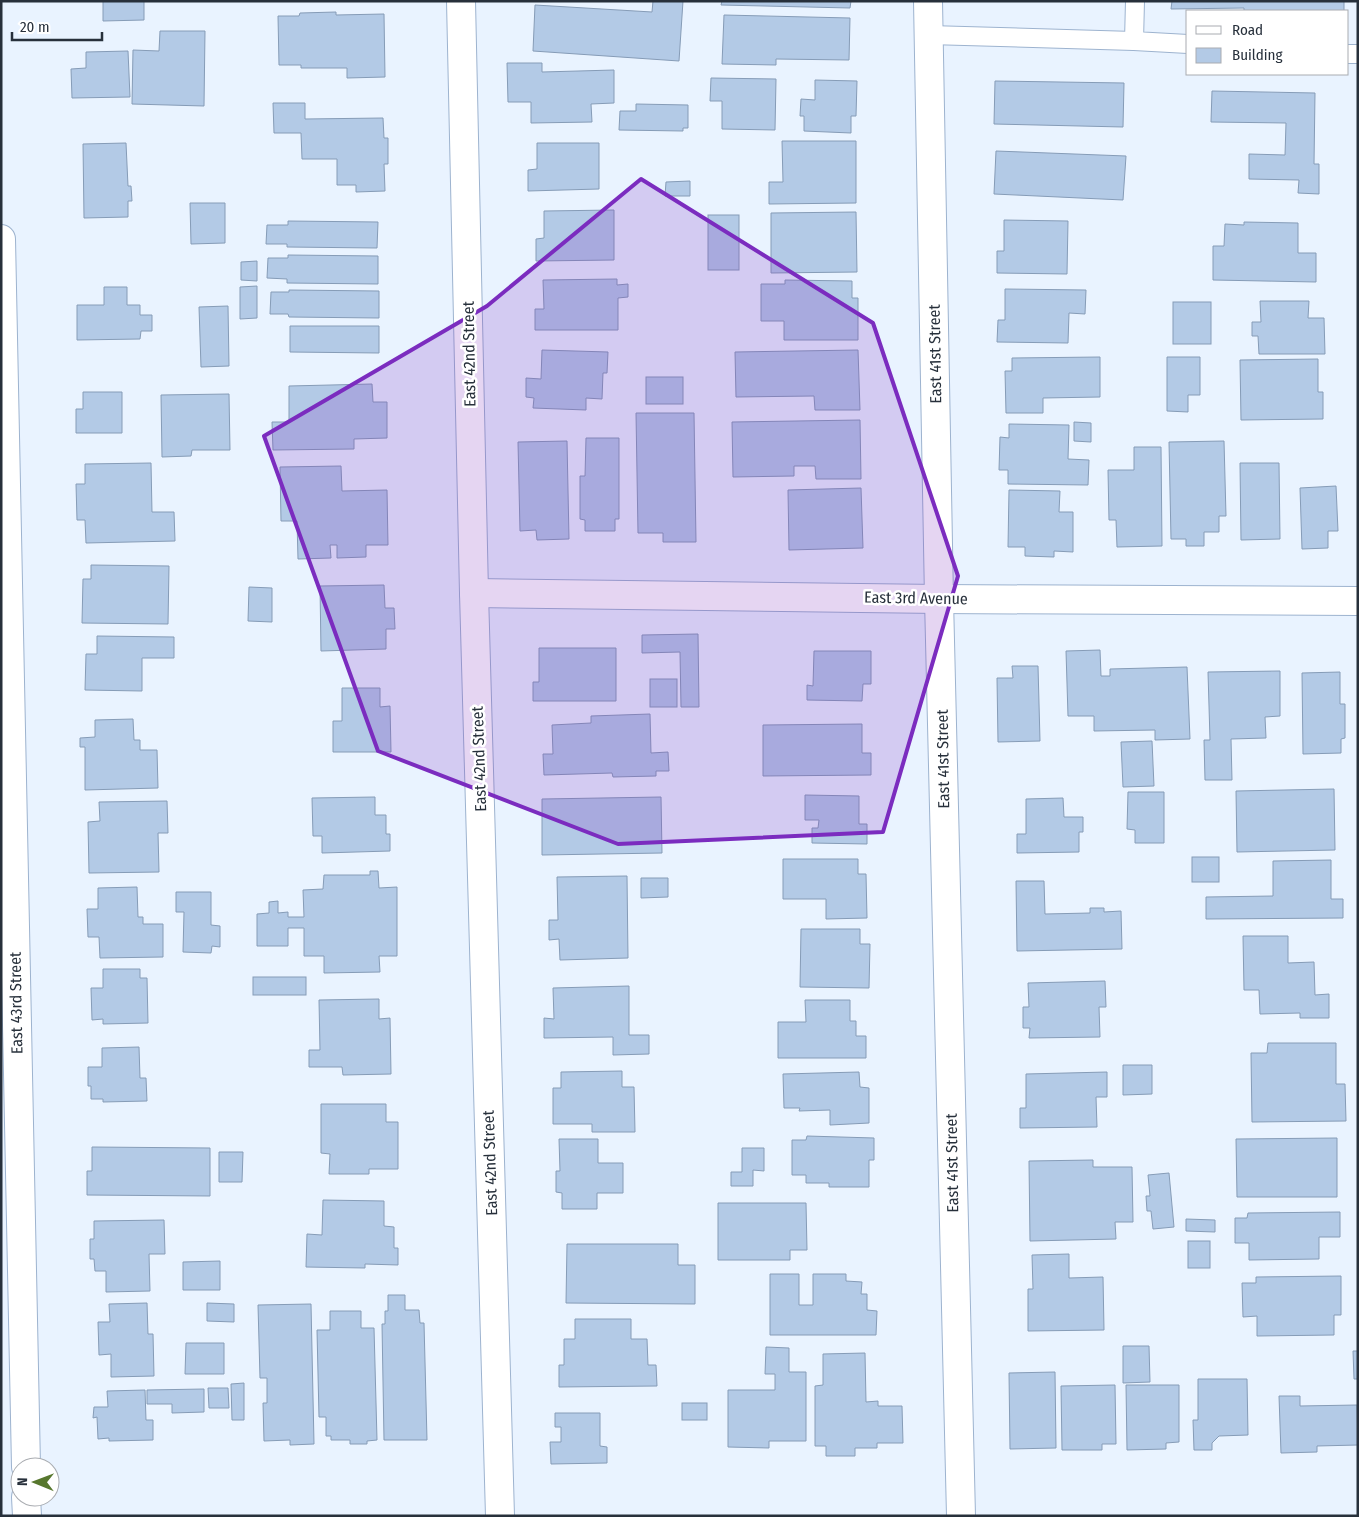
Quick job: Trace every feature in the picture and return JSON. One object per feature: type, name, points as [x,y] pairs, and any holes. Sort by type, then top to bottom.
[{"type":"street","name":"East 42nd Street","points":[[461,1],[474,593],[500,1516]]},
{"type":"street","name":"East 41st Street","points":[[928,1],[939,599],[961,1516]]},
{"type":"street","name":"East 43rd Street","points":[[1,239],[26,1457]]},
{"type":"street","name":"East 3rd Avenue","points":[[474,593],[939,599],[1358,601]]},
{"type":"lane","points":[[1134,41],[1135,1]]},
{"type":"lane","points":[[929,34],[1186,44]]},
{"type":"highlighted area","points":[[641,179],[873,323],[958,576],[883,832],[618,844],[378,751],[264,436],[487,306]]},
{"type":"building","points":[[103,1],[144,1],[144,20],[103,21]]},
{"type":"building","points":[[653,1],[683,1],[679,61],[533,51],[535,5],[652,12]]},
{"type":"building","points":[[722,1],[851,1],[850,8],[721,5]]},
{"type":"building","points":[[1172,1],[1344,1],[1344,10],[1171,9]]},
{"type":"building","points":[[336,12],[336,15],[384,14],[385,77],[347,78],[347,68],[301,68],[301,65],[279,65],[278,16]]},
{"type":"building","points":[[724,15],[850,18],[849,60],[776,59],[776,65],[722,64]]},
{"type":"building","points":[[160,31],[205,31],[204,106],[132,104],[133,50],[159,51]]},
{"type":"building","points":[[128,51],[130,97],[72,98],[71,69],[86,68],[86,52]]},
{"type":"building","points":[[507,63],[542,63],[542,72],[614,70],[614,103],[591,104],[592,122],[531,123],[531,102],[508,102]]},
{"type":"building","points":[[711,78],[776,79],[775,130],[722,129],[722,101],[710,101]]},
{"type":"building","points":[[815,80],[857,81],[856,116],[851,116],[851,133],[804,131],[804,116],[800,116],[801,99],[815,100]]},
{"type":"building","points":[[995,81],[1124,83],[1123,127],[994,124]]},
{"type":"building","points":[[1212,91],[1315,93],[1314,164],[1319,164],[1319,194],[1298,193],[1299,180],[1249,179],[1249,154],[1285,155],[1286,123],[1211,122]]},
{"type":"building","points":[[273,103],[305,103],[305,119],[383,118],[384,138],[388,138],[388,164],[384,164],[385,191],[356,192],[356,185],[337,185],[337,159],[302,159],[301,133],[274,133]]},
{"type":"building","points":[[636,104],[688,105],[688,128],[683,128],[683,131],[619,130],[620,111],[636,111]]},
{"type":"building","points":[[782,141],[856,141],[856,203],[769,204],[769,182],[783,182]]},
{"type":"building","points":[[126,143],[128,186],[131,186],[132,201],[128,201],[128,217],[84,218],[83,144]]},
{"type":"building","points":[[537,143],[599,143],[599,189],[528,191],[528,170],[537,169]]},
{"type":"building","points":[[996,151],[1126,156],[1123,200],[994,194]]},
{"type":"building","points":[[690,181],[690,196],[665,196],[666,182]]},
{"type":"building","points":[[190,203],[225,203],[225,243],[191,244]]},
{"type":"building","points":[[614,210],[614,260],[536,261],[536,239],[544,238],[544,211]]},
{"type":"building","points":[[856,212],[857,272],[771,273],[771,213]]},
{"type":"building","points":[[708,215],[739,215],[739,270],[708,270]]},
{"type":"building","points":[[1004,220],[1068,221],[1067,274],[997,273],[997,251],[1004,251]]},
{"type":"building","points":[[288,221],[378,222],[377,248],[287,247],[287,244],[266,244],[267,225],[288,225]]},
{"type":"building","points":[[1244,222],[1298,223],[1298,253],[1316,253],[1316,282],[1213,280],[1213,246],[1224,246],[1225,224],[1244,225]]},
{"type":"building","points":[[288,255],[378,256],[378,284],[287,283],[287,279],[267,278],[268,258],[288,258]]},
{"type":"building","points":[[257,261],[257,281],[241,280],[241,262]]},
{"type":"building","points":[[617,279],[617,285],[628,284],[628,297],[618,298],[618,330],[535,330],[535,309],[544,309],[543,280]]},
{"type":"building","points":[[785,280],[852,281],[852,298],[858,298],[858,340],[784,340],[784,321],[761,321],[761,284],[785,284]]},
{"type":"building","points":[[257,286],[257,318],[240,319],[240,287]]},
{"type":"building","points":[[104,287],[127,287],[127,305],[140,305],[140,315],[152,315],[152,331],[141,331],[140,339],[77,340],[77,305],[104,305]]},
{"type":"building","points":[[1005,289],[1086,290],[1085,314],[1069,313],[1068,343],[997,342],[998,320],[1005,320]]},
{"type":"building","points":[[289,290],[379,291],[379,318],[289,317],[288,314],[270,314],[271,292],[289,292]]},
{"type":"building","points":[[1260,301],[1309,301],[1308,318],[1324,318],[1325,354],[1259,354],[1258,336],[1252,336],[1252,322],[1261,322]]},
{"type":"building","points":[[1173,302],[1211,302],[1211,344],[1173,344]]},
{"type":"building","points":[[228,306],[229,366],[201,367],[199,307]]},
{"type":"building","points":[[290,326],[379,326],[379,353],[290,352]]},
{"type":"building","points":[[542,350],[608,352],[607,373],[603,373],[602,399],[586,398],[586,410],[533,408],[534,398],[526,397],[526,378],[541,379]]},
{"type":"building","points":[[858,350],[860,410],[815,410],[814,396],[736,397],[735,352]]},
{"type":"building","points":[[1100,357],[1100,397],[1043,398],[1043,413],[1006,413],[1005,371],[1012,371],[1012,358]]},
{"type":"building","points":[[1167,357],[1200,357],[1200,395],[1188,395],[1188,412],[1167,411]]},
{"type":"building","points":[[1318,359],[1318,392],[1323,392],[1323,419],[1241,420],[1240,360]]},
{"type":"building","points":[[646,377],[683,377],[683,404],[646,404]]},
{"type":"building","points":[[372,384],[373,402],[387,402],[387,438],[354,439],[354,449],[273,450],[272,422],[289,422],[289,386]]},
{"type":"building","points":[[83,392],[122,392],[122,433],[76,433],[76,409],[83,409]]},
{"type":"building","points":[[229,394],[230,450],[192,450],[191,456],[162,457],[161,395]]},
{"type":"building","points":[[636,413],[694,413],[696,542],[663,542],[663,533],[638,533]]},
{"type":"building","points":[[860,420],[861,479],[816,479],[815,466],[794,466],[794,476],[733,477],[732,422]]},
{"type":"building","points":[[1074,422],[1091,423],[1091,442],[1074,441]]},
{"type":"building","points":[[1009,424],[1069,425],[1068,459],[1089,460],[1088,485],[1008,484],[1008,470],[999,470],[1000,437],[1009,438]]},
{"type":"building","points":[[586,438],[619,438],[619,519],[615,519],[615,531],[585,531],[585,520],[580,519],[580,476],[585,476]]},
{"type":"building","points":[[567,441],[569,539],[537,540],[536,530],[520,531],[518,442]]},
{"type":"building","points":[[1224,441],[1226,516],[1219,516],[1219,532],[1204,532],[1204,546],[1186,546],[1186,539],[1171,539],[1169,442]]},
{"type":"building","points":[[1134,447],[1161,447],[1162,546],[1117,547],[1116,520],[1109,520],[1108,470],[1134,470]]},
{"type":"building","points":[[151,463],[152,512],[174,512],[175,541],[86,543],[85,520],[77,520],[76,484],[85,484],[85,464]]},
{"type":"building","points":[[1240,463],[1279,463],[1280,539],[1241,540]]},
{"type":"building","points":[[341,466],[342,491],[387,490],[388,545],[366,545],[366,557],[337,558],[337,545],[330,545],[331,558],[298,559],[297,521],[281,521],[280,467]]},
{"type":"building","points":[[1336,486],[1338,531],[1328,531],[1328,548],[1302,549],[1300,488]]},
{"type":"building","points":[[861,488],[863,548],[789,550],[788,490]]},
{"type":"building","points":[[1009,490],[1060,491],[1059,512],[1073,512],[1073,552],[1054,551],[1054,557],[1025,556],[1025,547],[1008,547]]},
{"type":"building","points":[[91,565],[169,566],[168,624],[82,623],[83,579],[91,579]]},
{"type":"building","points":[[384,585],[385,608],[394,608],[395,629],[386,629],[386,649],[321,651],[320,586]]},
{"type":"building","points":[[249,587],[272,588],[272,622],[248,621]]},
{"type":"building","points":[[698,634],[699,707],[681,707],[680,652],[642,653],[642,635]]},
{"type":"building","points":[[97,636],[174,637],[174,658],[142,658],[142,691],[85,690],[86,654],[97,654]]},
{"type":"building","points":[[539,648],[616,648],[616,701],[533,701],[533,682],[539,682]]},
{"type":"building","points":[[1100,650],[1101,676],[1110,676],[1110,669],[1187,667],[1190,739],[1155,740],[1155,730],[1094,731],[1094,716],[1068,716],[1066,651]]},
{"type":"building","points":[[814,651],[871,651],[871,684],[863,684],[862,701],[807,700],[807,685],[813,686]]},
{"type":"building","points":[[1012,666],[1038,666],[1040,741],[998,742],[997,678],[1013,678]]},
{"type":"building","points":[[1280,671],[1280,716],[1265,717],[1266,738],[1231,739],[1232,780],[1205,780],[1204,740],[1210,740],[1208,672]]},
{"type":"building","points":[[1340,672],[1340,704],[1345,704],[1345,738],[1341,739],[1341,753],[1303,754],[1302,673]]},
{"type":"building","points":[[650,679],[677,679],[677,707],[650,707]]},
{"type":"building","points":[[342,688],[380,688],[380,707],[390,706],[391,752],[333,752],[333,721],[342,721]]},
{"type":"building","points":[[650,714],[651,753],[668,752],[669,771],[656,771],[656,776],[613,777],[612,773],[544,775],[543,754],[553,754],[552,725],[591,723],[591,716]]},
{"type":"building","points":[[133,719],[134,740],[140,740],[140,750],[157,750],[158,788],[85,790],[85,747],[80,747],[80,738],[95,737],[95,720]]},
{"type":"building","points":[[862,724],[862,753],[871,753],[871,775],[763,776],[763,725]]},
{"type":"building","points":[[1152,741],[1154,786],[1123,787],[1121,742]]},
{"type":"building","points":[[1334,789],[1335,850],[1237,852],[1236,791]]},
{"type":"building","points":[[1128,792],[1164,792],[1164,843],[1135,843],[1135,830],[1127,829]]},
{"type":"building","points":[[805,795],[859,796],[859,824],[867,824],[867,844],[812,843],[812,828],[818,828],[819,820],[805,820]]},
{"type":"building","points":[[375,797],[375,815],[386,815],[386,834],[390,834],[390,851],[322,853],[322,836],[313,836],[312,798]]},
{"type":"building","points":[[661,797],[662,853],[542,855],[542,799]]},
{"type":"building","points":[[1063,798],[1064,817],[1083,817],[1083,832],[1079,832],[1079,852],[1017,853],[1017,834],[1026,834],[1026,799]]},
{"type":"building","points":[[167,801],[168,833],[158,833],[159,872],[89,873],[88,822],[100,821],[99,802]]},
{"type":"building","points":[[1192,857],[1219,857],[1219,882],[1192,882]]},
{"type":"building","points":[[783,859],[858,859],[858,874],[866,874],[867,918],[826,919],[826,899],[783,899]]},
{"type":"building","points":[[1331,860],[1331,899],[1343,899],[1343,918],[1206,919],[1206,897],[1273,896],[1273,861]]},
{"type":"building","points":[[370,871],[378,871],[379,888],[397,887],[397,956],[379,956],[380,972],[324,973],[324,956],[304,956],[304,928],[288,928],[288,946],[257,946],[257,914],[269,913],[269,902],[278,901],[278,913],[288,912],[288,917],[304,917],[303,890],[323,889],[324,875],[370,875]]},
{"type":"building","points":[[627,876],[628,958],[560,960],[559,939],[549,940],[549,920],[558,920],[557,877]]},
{"type":"building","points":[[641,878],[668,878],[668,897],[641,898]]},
{"type":"building","points":[[1016,881],[1044,881],[1045,914],[1090,913],[1090,908],[1104,908],[1104,912],[1121,911],[1122,949],[1017,951]]},
{"type":"building","points":[[137,887],[138,917],[143,917],[143,924],[163,924],[163,957],[100,958],[99,937],[88,937],[87,909],[98,909],[98,888]]},
{"type":"building","points":[[176,892],[211,892],[211,925],[220,926],[220,947],[212,946],[211,953],[183,952],[184,912],[176,912]]},
{"type":"building","points":[[801,929],[860,929],[860,944],[870,944],[869,988],[800,987]]},
{"type":"building","points":[[1243,936],[1288,936],[1288,963],[1314,962],[1315,995],[1329,994],[1329,1018],[1300,1018],[1300,1013],[1260,1014],[1259,990],[1244,990]]},
{"type":"building","points":[[103,969],[140,969],[140,978],[147,978],[148,1023],[103,1024],[103,1019],[92,1020],[91,988],[103,988]]},
{"type":"building","points":[[253,977],[306,977],[306,995],[253,995]]},
{"type":"building","points":[[1105,981],[1106,1007],[1099,1007],[1100,1037],[1029,1038],[1030,1028],[1023,1028],[1023,1007],[1029,1007],[1028,983]]},
{"type":"building","points":[[629,986],[629,1035],[649,1035],[649,1054],[613,1055],[613,1037],[544,1038],[544,1018],[554,1019],[553,988]]},
{"type":"building","points":[[379,999],[379,1019],[390,1018],[391,1074],[343,1075],[342,1067],[309,1067],[309,1050],[320,1050],[319,1000]]},
{"type":"building","points":[[805,1000],[850,1000],[850,1021],[856,1021],[856,1036],[866,1036],[866,1058],[778,1058],[778,1022],[806,1022]]},
{"type":"building","points":[[1268,1043],[1336,1043],[1336,1084],[1345,1084],[1346,1121],[1252,1122],[1251,1053],[1267,1053]]},
{"type":"building","points":[[139,1047],[140,1078],[146,1078],[147,1101],[103,1102],[103,1099],[91,1099],[91,1086],[88,1086],[88,1067],[102,1067],[102,1048]]},
{"type":"building","points":[[1123,1065],[1152,1065],[1152,1094],[1123,1095]]},
{"type":"building","points":[[622,1071],[622,1087],[634,1087],[635,1132],[592,1132],[592,1124],[553,1124],[553,1088],[561,1088],[561,1072]]},
{"type":"building","points":[[859,1072],[860,1087],[869,1088],[869,1123],[830,1125],[830,1110],[799,1111],[800,1108],[784,1108],[783,1074]]},
{"type":"building","points":[[1107,1072],[1107,1097],[1096,1097],[1097,1127],[1020,1128],[1020,1108],[1026,1108],[1026,1074]]},
{"type":"building","points":[[321,1104],[386,1104],[386,1122],[398,1122],[398,1169],[369,1169],[369,1174],[329,1174],[330,1154],[321,1153]]},
{"type":"building","points":[[807,1136],[874,1138],[874,1160],[869,1160],[869,1187],[829,1187],[829,1183],[806,1183],[806,1175],[792,1175],[792,1140],[806,1140]]},
{"type":"building","points":[[1337,1138],[1337,1197],[1237,1197],[1236,1139]]},
{"type":"building","points":[[559,1139],[598,1139],[598,1163],[623,1163],[623,1193],[597,1193],[597,1209],[562,1209],[562,1193],[556,1192],[556,1171],[560,1171]]},
{"type":"building","points":[[92,1147],[210,1148],[210,1196],[87,1195],[87,1171],[92,1171]]},
{"type":"building","points":[[742,1148],[764,1148],[764,1171],[753,1170],[753,1186],[731,1186],[731,1172],[742,1172]]},
{"type":"building","points":[[219,1152],[243,1152],[242,1182],[219,1182]]},
{"type":"building","points":[[1093,1160],[1093,1167],[1132,1167],[1133,1222],[1115,1222],[1116,1239],[1030,1241],[1029,1161]]},
{"type":"building","points":[[1169,1173],[1174,1227],[1153,1229],[1151,1211],[1147,1211],[1146,1196],[1150,1196],[1148,1175]]},
{"type":"building","points":[[323,1200],[384,1201],[384,1226],[394,1227],[394,1248],[398,1248],[398,1265],[365,1264],[365,1268],[306,1267],[307,1234],[322,1235]]},
{"type":"building","points":[[718,1203],[806,1203],[807,1250],[790,1250],[790,1260],[718,1260]]},
{"type":"building","points":[[1340,1212],[1340,1237],[1319,1237],[1319,1259],[1249,1260],[1249,1243],[1235,1243],[1235,1218],[1247,1218],[1248,1213]]},
{"type":"building","points":[[1186,1219],[1215,1220],[1215,1232],[1186,1231]]},
{"type":"building","points":[[164,1220],[165,1254],[149,1254],[150,1291],[106,1292],[106,1271],[95,1271],[94,1259],[90,1259],[90,1239],[94,1239],[94,1221]]},
{"type":"building","points":[[1188,1241],[1210,1241],[1210,1268],[1188,1268]]},
{"type":"building","points":[[567,1244],[678,1244],[678,1265],[695,1265],[695,1304],[566,1303]]},
{"type":"building","points":[[1069,1254],[1069,1278],[1103,1277],[1104,1330],[1028,1331],[1028,1289],[1033,1289],[1032,1255]]},
{"type":"building","points":[[220,1261],[220,1290],[183,1290],[183,1262]]},
{"type":"building","points":[[770,1274],[799,1274],[799,1305],[813,1305],[813,1274],[846,1274],[846,1281],[862,1282],[861,1294],[867,1294],[867,1310],[877,1311],[876,1335],[770,1335]]},
{"type":"building","points":[[1341,1276],[1341,1315],[1334,1315],[1334,1335],[1257,1336],[1257,1316],[1243,1317],[1242,1283],[1256,1283],[1256,1277]]},
{"type":"building","points":[[388,1295],[405,1295],[405,1310],[419,1310],[420,1323],[424,1323],[427,1440],[384,1440],[382,1324],[385,1324],[385,1311],[388,1311]]},
{"type":"building","points":[[147,1303],[148,1334],[153,1334],[154,1376],[111,1377],[111,1354],[99,1355],[98,1322],[110,1322],[109,1304]]},
{"type":"building","points":[[207,1303],[234,1304],[234,1322],[207,1321]]},
{"type":"building","points":[[311,1304],[314,1444],[290,1445],[290,1440],[264,1441],[263,1403],[267,1403],[267,1378],[260,1378],[258,1305]]},
{"type":"building","points":[[330,1311],[361,1311],[361,1328],[374,1328],[377,1440],[367,1441],[367,1444],[350,1444],[350,1440],[331,1440],[331,1436],[326,1436],[326,1417],[319,1417],[317,1330],[330,1330]]},
{"type":"building","points":[[575,1319],[631,1319],[631,1339],[647,1339],[648,1365],[656,1365],[657,1386],[559,1387],[559,1365],[564,1365],[564,1339],[575,1339]]},
{"type":"building","points":[[186,1343],[224,1343],[224,1374],[185,1374]]},
{"type":"building","points":[[1123,1346],[1149,1346],[1150,1382],[1123,1383]]},
{"type":"building","points":[[766,1347],[789,1348],[789,1372],[806,1372],[806,1441],[769,1441],[769,1448],[728,1447],[728,1390],[775,1390],[775,1374],[765,1374]]},
{"type":"building","points":[[1353,1351],[1358,1351],[1358,1379],[1354,1379]]},
{"type":"building","points":[[865,1353],[866,1402],[878,1401],[878,1406],[902,1406],[903,1443],[877,1443],[877,1448],[855,1448],[855,1456],[826,1456],[826,1446],[815,1446],[815,1386],[823,1385],[823,1354]]},
{"type":"building","points":[[1055,1372],[1056,1448],[1010,1449],[1009,1373]]},
{"type":"building","points":[[1198,1379],[1247,1379],[1248,1435],[1219,1436],[1212,1443],[1212,1450],[1194,1450],[1193,1420],[1198,1420]]},
{"type":"building","points":[[244,1383],[244,1420],[232,1420],[231,1384]]},
{"type":"building","points":[[1115,1385],[1116,1444],[1102,1444],[1102,1450],[1062,1450],[1061,1386]]},
{"type":"building","points":[[1126,1385],[1179,1385],[1179,1442],[1166,1443],[1166,1449],[1127,1450]]},
{"type":"building","points":[[208,1388],[228,1388],[229,1408],[209,1408]]},
{"type":"building","points":[[204,1389],[204,1412],[172,1413],[172,1404],[147,1404],[147,1390]]},
{"type":"building","points":[[145,1390],[146,1420],[153,1420],[153,1440],[109,1441],[109,1438],[98,1439],[97,1417],[93,1418],[94,1407],[108,1407],[107,1391]]},
{"type":"building","points":[[1279,1396],[1300,1396],[1300,1406],[1357,1405],[1358,1445],[1317,1446],[1317,1452],[1281,1453]]},
{"type":"building","points":[[682,1403],[707,1403],[707,1420],[682,1420]]},
{"type":"building","points":[[555,1413],[600,1413],[600,1446],[607,1447],[607,1463],[551,1464],[550,1442],[561,1442],[561,1427],[555,1427]]}]
